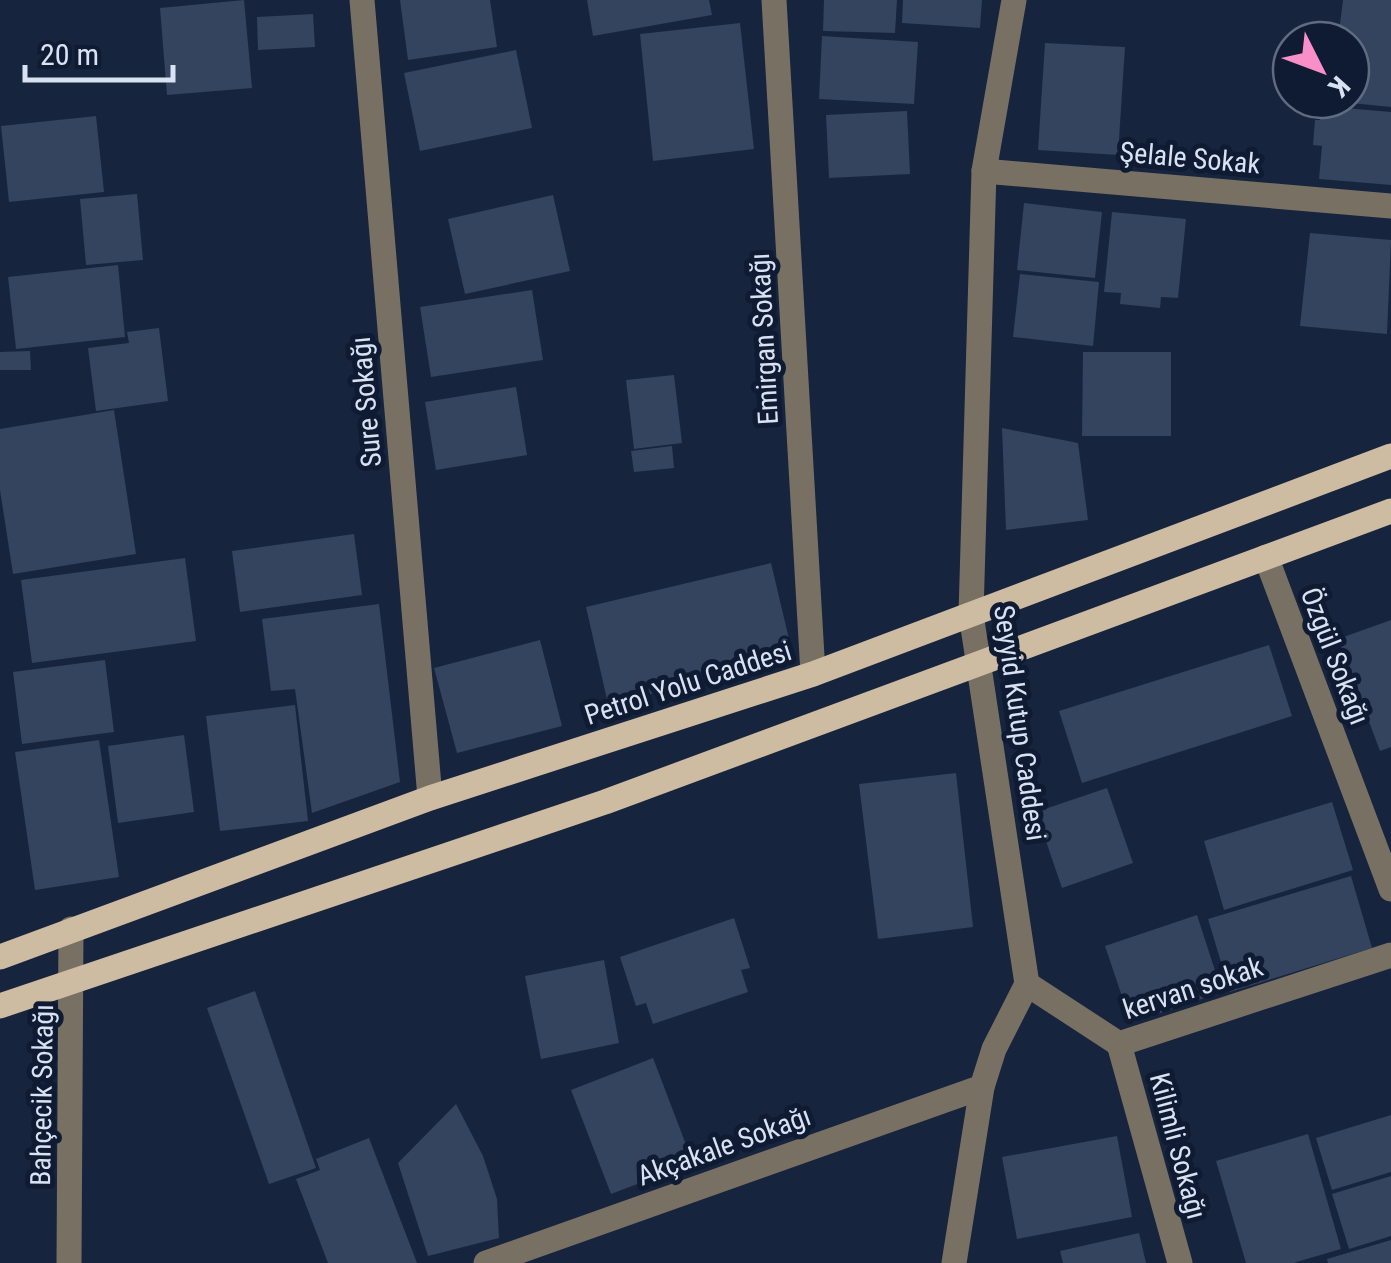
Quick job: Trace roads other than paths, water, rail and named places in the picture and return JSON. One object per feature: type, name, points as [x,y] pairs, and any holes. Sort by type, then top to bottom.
[{"type":"main road","name":"Petrol Yolu Caddesi","points":[[0,957],[430,798],[813,674],[1391,456]]},
{"type":"main road","points":[[0,1006],[605,802],[1391,512]]},
{"type":"street","name":"Sure Sokağı","points":[[362,0],[430,798]]},
{"type":"street","name":"Emirgan Sokağı","points":[[774,0],[813,674]]},
{"type":"street","name":"Seyyid Kutup Caddesi","points":[[1014,0],[984,171],[971,614],[1027,984]]},
{"type":"street","name":"Şelale Sokak","points":[[984,171],[1391,206]]},
{"type":"street","name":"Özgül Sokağı","points":[[1266,557],[1391,889]]},
{"type":"street","name":"Bahçecik Sokağı","points":[[69,1263],[74,982],[70,928]]},
{"type":"street","name":"kervan sokak","points":[[1027,984],[1120,1044],[1391,955]]},
{"type":"street","points":[[954,1263],[982,1086],[1027,984]]},
{"type":"street","name":"Kilimli Sokağı","points":[[1120,1044],[1180,1263]]},
{"type":"street","name":"Akçakale Sokağı","points":[[486,1263],[982,1086]]}]
